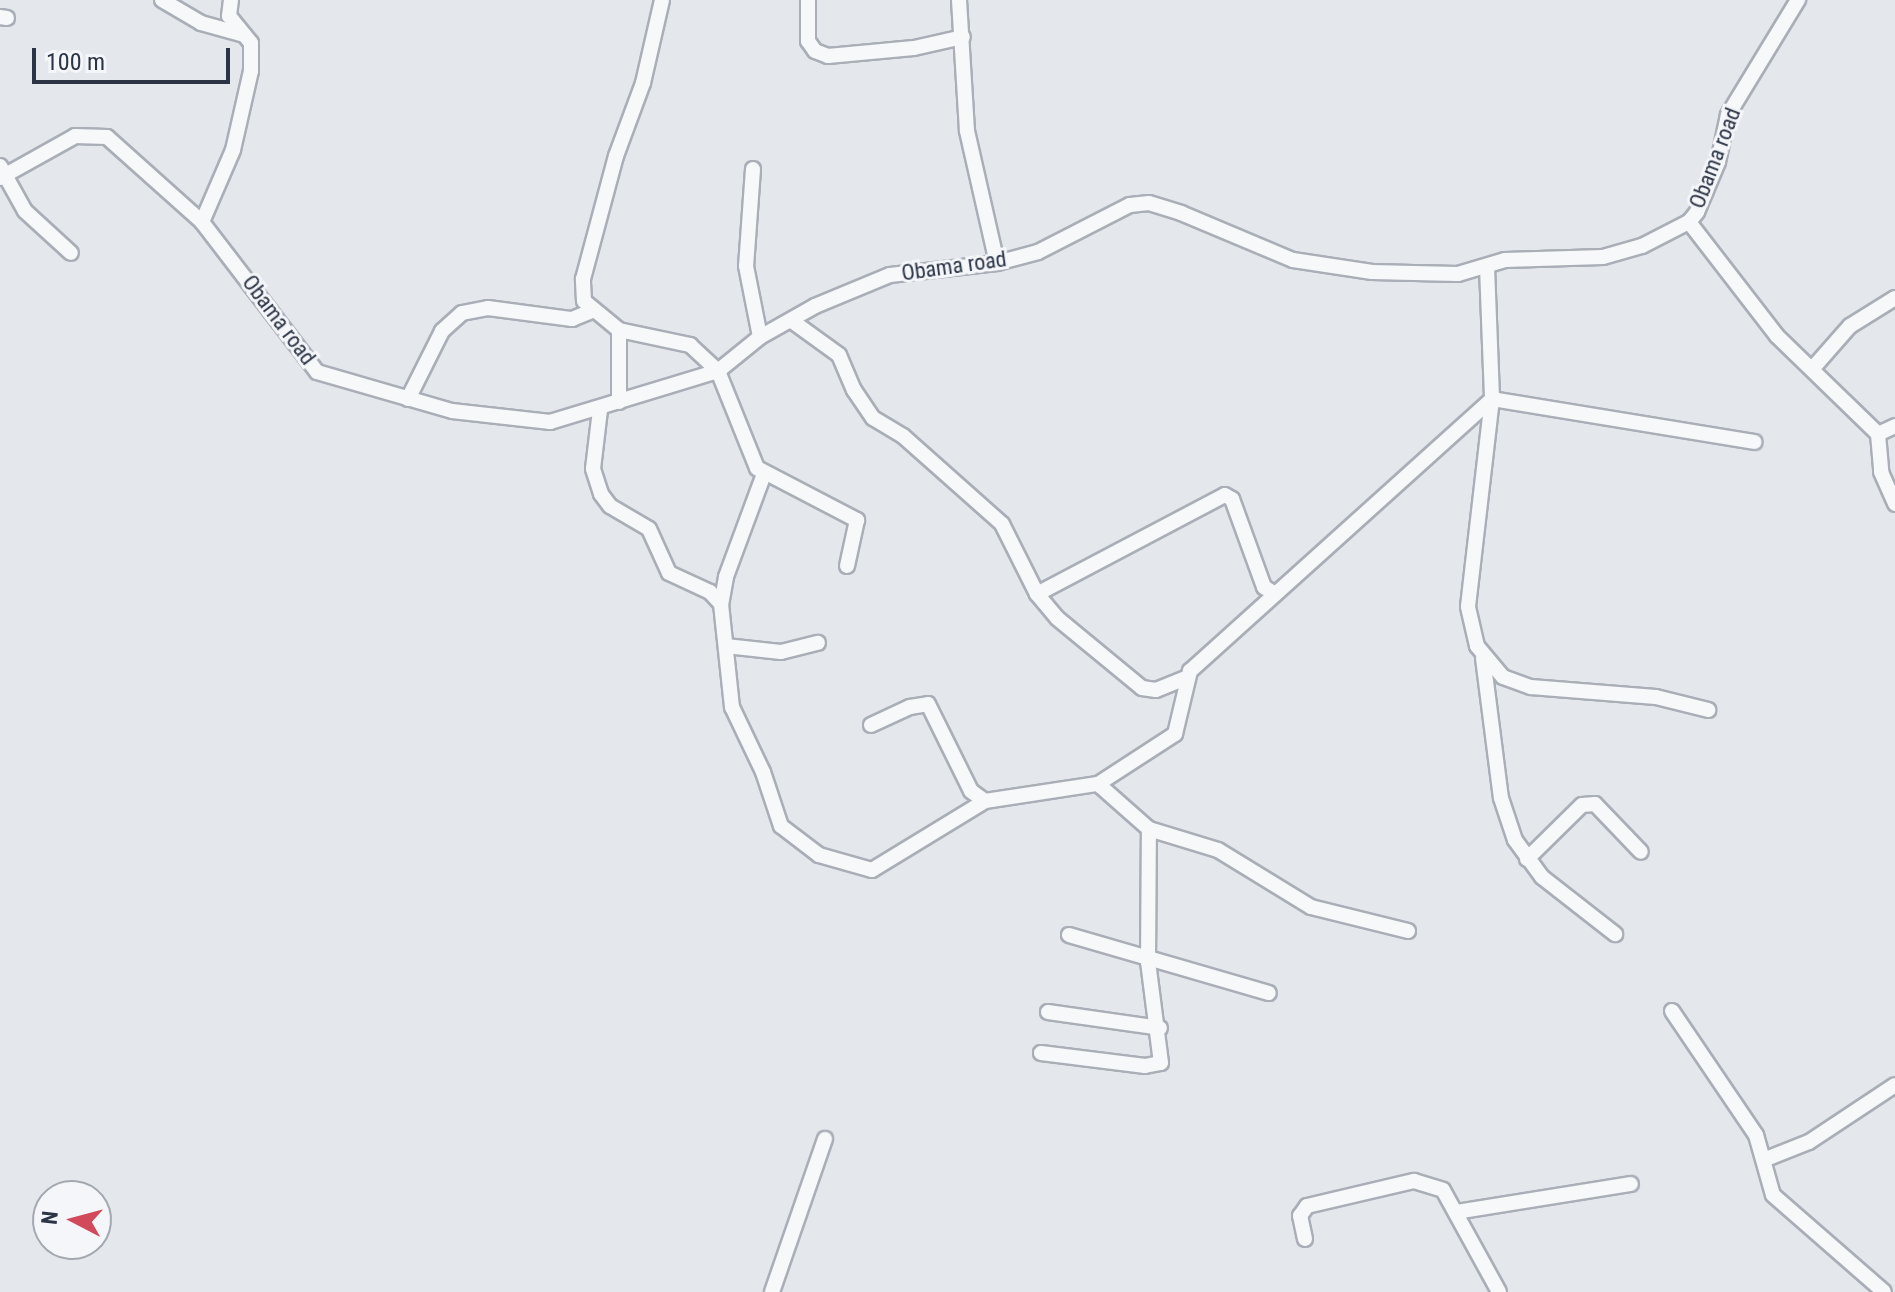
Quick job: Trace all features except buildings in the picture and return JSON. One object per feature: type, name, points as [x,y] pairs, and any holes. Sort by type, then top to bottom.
[{"type":"street","points":[[162,0],[201,23],[245,35]]},
{"type":"street","points":[[202,222],[240,124],[252,56],[245,35],[229,16],[231,0]]},
{"type":"street","points":[[662,0],[643,83],[616,156],[583,279],[583,298],[619,330],[690,345],[718,371],[746,446],[764,474],[857,520],[847,566]]},
{"type":"street","points":[[808,0],[808,41],[815,51],[828,56],[879,53],[963,37]]},
{"type":"street","points":[[959,0],[967,131],[997,263]]},
{"type":"street","name":"Obama road","points":[[2,173],[75,136],[107,137],[202,222],[317,372],[408,399],[533,423],[600,410],[658,385],[718,371],[760,337],[890,275],[997,263],[1038,252],[1130,205],[1149,203],[1284,256],[1336,269],[1435,276],[1487,267],[1505,260],[1603,257],[1642,246],[1689,222],[1718,162],[1728,115],[1798,0]]},
{"type":"street","points":[[753,169],[746,266],[760,337]]},
{"type":"street","points":[[2,173],[25,211],[71,253]]},
{"type":"street","points":[[1689,222],[1777,336],[1878,434],[1881,472],[1895,504]]},
{"type":"street","points":[[1487,267],[1492,399],[1468,607],[1483,658],[1501,798],[1527,859],[1615,934]]},
{"type":"street","points":[[1813,368],[1850,326],[1895,298]]},
{"type":"street","points":[[408,399],[442,331],[462,313],[488,308],[572,319],[594,310]]},
{"type":"street","points":[[792,321],[839,355],[854,390],[873,418],[903,436],[1002,524],[1037,594],[1057,618],[1142,688],[1155,690],[1186,678],[1492,399]]},
{"type":"street","points":[[619,330],[619,402]]},
{"type":"street","points":[[1492,399],[1755,442]]},
{"type":"street","points":[[600,410],[593,469],[601,494],[610,506],[649,529],[669,573],[710,592],[721,604]]},
{"type":"street","points":[[1878,434],[1895,426]]},
{"type":"street","points":[[764,474],[726,577],[721,604],[732,707],[763,772],[777,818],[790,835],[819,855],[872,870],[985,801],[1098,784],[1175,734],[1186,678]]},
{"type":"street","points":[[1037,594],[1225,495],[1232,499],[1264,587],[1275,594]]},
{"type":"street","points":[[726,646],[781,652],[818,643]]},
{"type":"street","points":[[1483,658],[1503,677],[1541,689],[1645,696],[1708,710]]},
{"type":"street","points":[[871,725],[910,707],[928,704],[971,791],[985,801]]},
{"type":"street","points":[[1098,784],[1149,829],[1218,850],[1280,891],[1331,915],[1408,931]]},
{"type":"street","points":[[1527,859],[1582,805],[1595,804],[1641,852]]},
{"type":"street","points":[[1041,1053],[1158,1066],[1163,1053],[1148,962],[1149,829]]},
{"type":"street","points":[[1069,935],[1148,962],[1248,983],[1269,993]]},
{"type":"street","points":[[1672,1011],[1756,1135],[1766,1159],[1773,1195],[1884,1292]]},
{"type":"street","points":[[1048,1012],[1160,1028]]},
{"type":"street","points":[[1766,1159],[1809,1142],[1895,1085]]},
{"type":"street","points":[[772,1292],[825,1139]]},
{"type":"street","points":[[1305,1239],[1300,1216],[1307,1206],[1414,1181],[1443,1190],[1499,1292]]},
{"type":"street","points":[[1456,1212],[1631,1184]]}]
